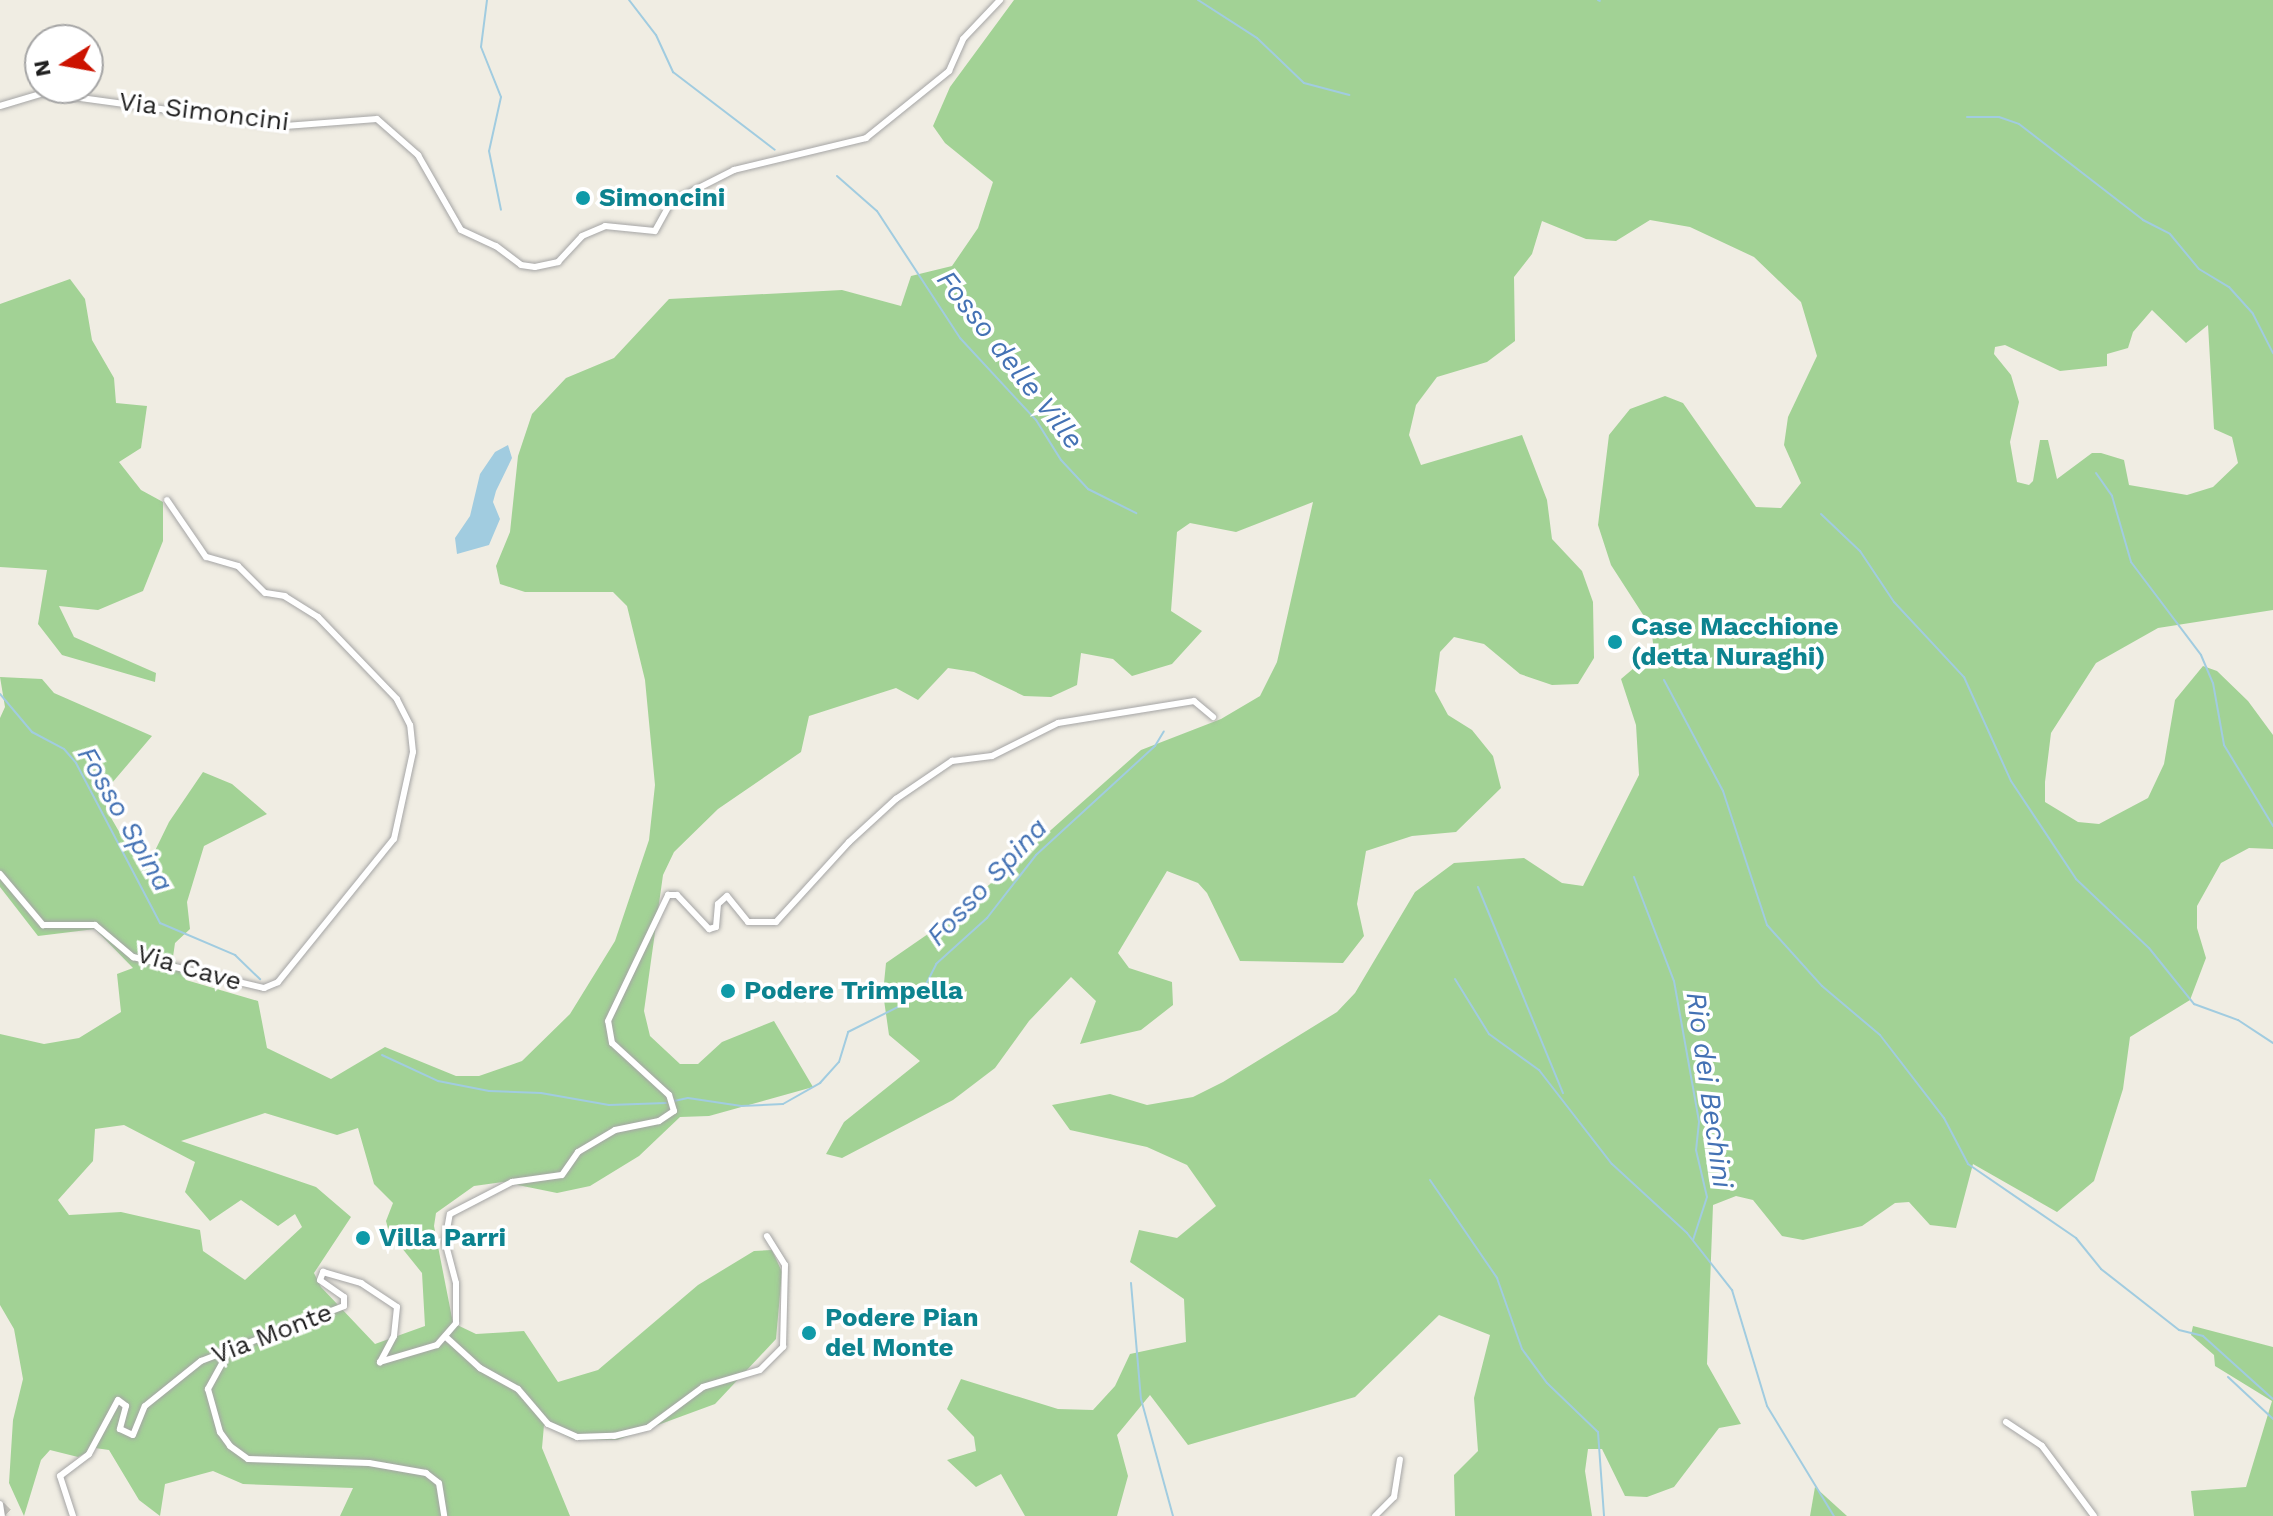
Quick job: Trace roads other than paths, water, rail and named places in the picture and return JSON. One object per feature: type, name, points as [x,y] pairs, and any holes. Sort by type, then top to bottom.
[{"type":"street","name":"Via Simoncini","points":[[0,106],[44,93],[285,126],[377,119],[418,155],[461,230],[496,246],[521,265],[540,267],[558,262],[582,236],[605,226],[655,231],[671,202],[734,170],[866,138],[949,71],[963,39],[1000,0]]},
{"type":"street","name":"Via Cave","points":[[0,874],[43,925],[95,925],[133,957],[197,976],[268,988],[391,845],[410,781],[413,737],[397,699],[338,635],[285,596],[265,593],[238,566],[206,557],[167,500]]},
{"type":"street","points":[[767,1236],[785,1265],[783,1347],[760,1370],[703,1387],[649,1427],[614,1436],[577,1437],[548,1424],[518,1389],[480,1368],[447,1338],[456,1323],[458,1305],[445,1241],[450,1214],[512,1182],[562,1175],[578,1152],[615,1130],[659,1121],[674,1111],[669,1095],[612,1043],[608,1021],[668,895],[677,895],[709,929],[716,927],[718,904],[727,896],[748,922],[776,922],[868,824],[952,761],[992,756],[1058,723],[1194,701],[1213,717]]},
{"type":"street","name":"Via Monte","points":[[73,1516],[60,1476],[89,1454],[116,1402],[126,1406],[120,1429],[133,1435],[149,1402],[201,1361],[344,1306],[341,1294],[320,1280],[323,1272],[361,1283],[396,1305],[394,1336],[380,1362],[447,1338]]},
{"type":"street","points":[[230,1349],[208,1389],[230,1446],[248,1459],[369,1463],[426,1473],[439,1483],[444,1516]]},
{"type":"street","points":[[2006,1422],[2042,1446],[2094,1516]]},
{"type":"street","points":[[1375,1516],[1394,1497],[1400,1459]]},
{"type":"street","points":[[0,1504],[2,1516]]},
{"type":"water","points":[[508,445],[512,458],[493,502],[500,519],[489,545],[457,554],[455,538],[470,516],[480,474],[495,452]]},
{"type":"waterway","points":[[487,0],[481,47],[501,97],[489,151],[501,210]]},
{"type":"waterway","name":"Fosso delle Ville","points":[[629,0],[656,35],[673,72],[775,150]]},
{"type":"waterway","points":[[1198,0],[1257,38],[1304,83],[1349,95]]},
{"type":"waterway","points":[[1967,117],[1999,117],[2019,124],[2143,220],[2170,234],[2199,269],[2229,287],[2253,314],[2273,353]]},
{"type":"waterway","name":"Fosso delle Ville","points":[[837,176],[877,211],[960,338],[1036,420],[1061,460],[1088,489],[1136,513]]},
{"type":"waterway","points":[[2096,473],[2112,496],[2131,562],[2201,655],[2213,683],[2224,745],[2273,826]]},
{"type":"waterway","points":[[1821,514],[1860,551],[1894,602],[1964,677],[2011,781],[2076,879],[2149,948],[2194,1004],[2238,1020],[2273,1043]]},
{"type":"waterway","points":[[1664,680],[1723,791],[1767,925],[1822,986],[1880,1035],[1944,1118],[1968,1164],[2076,1238],[2101,1269],[2179,1330],[2203,1336],[2273,1399]]},
{"type":"waterway","name":"Fosso Spina","points":[[0,694],[32,732],[64,749],[76,763],[160,923],[235,955],[260,979]]},
{"type":"waterway","name":"Fosso Spina","points":[[674,1101],[688,1098],[741,1106],[783,1104],[820,1083],[839,1062],[848,1032],[920,996],[936,964],[987,918],[1036,855],[1155,746],[1164,731]]},
{"type":"waterway","name":"Rio dei Bechini","points":[[1634,877],[1674,981],[1699,1122],[1696,1150],[1707,1197],[1693,1240]]},
{"type":"waterway","points":[[1478,887],[1563,1093]]},
{"type":"waterway","points":[[1455,979],[1489,1034],[1539,1070],[1612,1164],[1687,1233],[1732,1290],[1767,1406],[1834,1516]]},
{"type":"waterway","name":"Fosso Spina","points":[[382,1055],[438,1081],[489,1091],[541,1093],[609,1105],[666,1103]]},
{"type":"waterway","points":[[1430,1180],[1497,1278],[1522,1349],[1547,1383],[1598,1432],[1604,1516]]},
{"type":"waterway","points":[[1131,1283],[1141,1399],[1173,1516]]},
{"type":"waterway","points":[[2228,1377],[2273,1419]]},
{"type":"tunnel","points":[[0,1506],[10,1516]]},
{"type":"place","name":"Simoncini","points":[[583,198]]},
{"type":"place","name":"Case Macchione (detta Nuraghi)","points":[[1615,642]]},
{"type":"place","name":"Podere Trimpella","points":[[728,991]]},
{"type":"place","name":"Villa Parri","points":[[363,1238]]},
{"type":"place","name":"Podere Pian del Monte","points":[[809,1333]]}]
